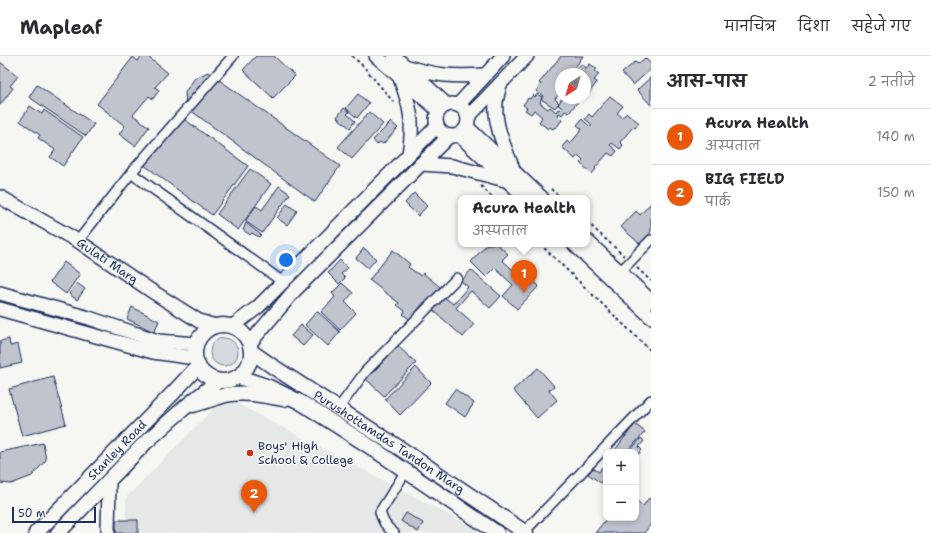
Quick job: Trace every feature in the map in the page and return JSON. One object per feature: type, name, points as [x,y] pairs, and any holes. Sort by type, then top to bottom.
[{"type":"main road","points":[[224,324],[233,326],[246,336],[251,347],[250,362],[239,377],[232,380],[218,381],[203,373],[196,356],[203,332],[214,326],[224,324]]},
{"type":"main road","name":"Purushottamdas Tandon Marg","points":[[251,347],[338,409],[401,448],[525,532]]},
{"type":"main road","name":"Stanley Road","points":[[36,533],[174,392],[196,356]]},
{"type":"main road","name":"Purushottamdas Tandon Marg","points":[[239,377],[269,387],[300,402],[406,471],[497,533]]},
{"type":"main road","name":"Stanley Road","points":[[58,533],[145,443],[183,409],[218,381]]},
{"type":"main road","points":[[183,409],[226,395],[238,394],[251,394],[300,402]]},
{"type":"street","points":[[78,242],[131,173],[233,56]]},
{"type":"street","points":[[376,56],[402,71],[448,107],[466,112],[461,129]]},
{"type":"street","points":[[394,56],[402,71],[404,90],[412,118],[412,134],[409,154]]},
{"type":"street","points":[[461,129],[444,134],[437,126],[437,116],[485,75],[503,56]]},
{"type":"street","points":[[251,347],[294,292],[420,164],[461,129],[500,84],[527,56]]},
{"type":"street","points":[[402,71],[444,76],[485,75]]},
{"type":"street","points":[[500,84],[496,102],[498,122],[511,177],[524,195]]},
{"type":"street","points":[[233,326],[258,307],[437,126]]},
{"type":"street","points":[[461,129],[511,177],[538,195]]},
{"type":"street","points":[[420,164],[452,166],[511,177]]},
{"type":"street","points":[[131,173],[283,282]]},
{"type":"street","name":"Gulati Marg","points":[[0,197],[78,242],[199,321],[214,326]]},
{"type":"street","points":[[620,272],[651,240]]},
{"type":"street","points":[[590,244],[651,301]]},
{"type":"street","points":[[577,247],[651,317]]},
{"type":"street","points":[[338,409],[364,372],[457,278]]},
{"type":"street","points":[[0,293],[89,318],[158,340],[196,356]]},
{"type":"street","points":[[0,308],[152,352],[196,356]]},
{"type":"street","points":[[525,532],[651,400]]},
{"type":"street","points":[[394,533],[383,522],[380,512],[406,471]]},
{"type":"street","points":[[108,533],[109,480]]},
{"type":"path","points":[[590,225],[651,281]]},
{"type":"path","points":[[543,247],[651,351]]},
{"type":"shaded area","points":[[224,338],[234,342],[238,352],[234,362],[224,366],[214,362],[210,352],[214,342]]},
{"type":"shaded area","name":"Boys' High School & College","points":[[236,403],[474,528],[480,533],[126,533],[126,498],[214,408]]},
{"type":"building","points":[[142,56],[147,56],[168,73],[155,87],[159,90],[153,99],[149,96],[133,115],[149,127],[135,146],[119,134],[125,126],[97,104],[133,57],[138,61]]},
{"type":"building","points":[[256,56],[274,56],[295,76],[273,98],[243,70]]},
{"type":"building","points":[[561,56],[583,56],[576,66],[578,68],[555,68],[555,104],[558,104],[555,108],[541,99],[543,96],[536,91],[541,84],[539,83]]},
{"type":"building","points":[[645,58],[651,64],[651,69],[633,85],[622,73],[635,62],[638,64]]},
{"type":"building","points":[[0,62],[18,76],[10,86],[13,88],[0,105]]},
{"type":"building","points":[[581,64],[586,68],[578,68]]},
{"type":"building","points":[[590,64],[597,69],[595,71],[599,74],[594,80],[597,82],[591,90],[591,68],[586,68]]},
{"type":"building","points":[[208,72],[340,166],[315,202],[186,107],[185,92],[195,78]]},
{"type":"building","points":[[651,77],[651,105],[637,90]]},
{"type":"building","points":[[37,85],[94,124],[86,136],[29,97]]},
{"type":"building","points":[[358,94],[369,103],[357,118],[346,108]]},
{"type":"building","points":[[537,94],[542,97],[540,103],[548,109],[550,107],[556,112],[558,109],[560,110],[562,108],[559,104],[576,104],[569,113],[565,111],[562,115],[559,113],[558,116],[562,120],[556,128],[555,127],[553,129],[550,127],[548,129],[539,122],[542,117],[534,110],[531,114],[525,110],[527,108],[523,105],[528,98],[530,99],[533,95],[535,97]]},
{"type":"building","points":[[610,96],[623,106],[617,113],[622,117],[627,113],[639,123],[635,128],[633,127],[620,142],[623,145],[620,149],[612,143],[610,145],[617,151],[613,156],[608,153],[595,168],[596,169],[592,174],[580,163],[583,160],[578,155],[575,159],[562,147],[567,141],[570,144],[582,129],[577,125],[582,119],[590,127],[592,125],[585,119],[589,114],[592,117]]},
{"type":"building","points":[[30,106],[42,114],[44,110],[83,137],[63,166],[50,157],[55,150],[38,138],[40,135],[20,121]]},
{"type":"building","points":[[344,108],[349,112],[347,114],[355,121],[350,128],[337,117]]},
{"type":"building","points":[[369,112],[383,124],[352,159],[338,147]]},
{"type":"building","points":[[180,116],[248,166],[212,215],[144,165]]},
{"type":"building","points":[[391,122],[398,128],[383,144],[380,142],[377,145],[373,140]]},
{"type":"building","points":[[250,169],[271,184],[238,230],[217,214]]},
{"type":"building","points":[[279,186],[290,194],[262,233],[245,221],[256,206],[262,210]]},
{"type":"building","points":[[414,193],[427,206],[418,216],[405,203]]},
{"type":"building","points":[[651,203],[651,232],[640,244],[621,227],[636,211],[640,215]]},
{"type":"building","points":[[287,204],[297,211],[287,225],[277,218]]},
{"type":"building","points":[[246,223],[261,235],[259,237],[252,233],[250,235],[243,230]]},
{"type":"building","points":[[484,247],[500,247],[508,254],[502,260],[520,276],[524,272],[539,286],[517,309],[503,296],[513,285],[495,268],[486,277],[471,262]]},
{"type":"building","points":[[364,248],[376,259],[368,268],[356,258]]},
{"type":"building","points":[[393,250],[410,264],[408,267],[421,276],[423,273],[440,287],[427,304],[424,302],[410,320],[403,314],[405,311],[397,305],[399,303],[369,280]]},
{"type":"building","points":[[340,260],[348,268],[341,274],[345,278],[339,284],[328,273]]},
{"type":"building","points":[[64,262],[80,274],[66,294],[50,282]]},
{"type":"building","points":[[471,270],[501,296],[490,308],[471,291],[456,308],[474,324],[463,337],[432,309],[443,296],[453,304],[468,287],[461,281]]},
{"type":"building","points":[[77,283],[85,289],[77,300],[69,294]]},
{"type":"building","points":[[342,283],[353,293],[345,302],[356,313],[340,330],[321,312],[335,297],[332,293]]},
{"type":"building","points":[[132,307],[159,321],[154,332],[127,319]]},
{"type":"building","points":[[317,311],[340,332],[328,346],[305,325]]},
{"type":"building","points":[[301,325],[313,335],[303,346],[291,336]]},
{"type":"building","points":[[9,339],[10,346],[18,344],[22,363],[0,368],[0,341]]},
{"type":"building","points":[[398,346],[416,363],[384,396],[366,379]]},
{"type":"building","points":[[416,367],[431,383],[400,415],[385,399]]},
{"type":"building","points":[[538,368],[554,386],[549,390],[557,400],[537,418],[513,390]]},
{"type":"building","points":[[53,377],[66,424],[22,436],[9,389]]},
{"type":"building","points":[[455,389],[474,403],[465,417],[445,403]]},
{"type":"building","points":[[635,424],[645,432],[630,449],[616,449]]},
{"type":"building","points":[[641,438],[644,441],[639,447],[642,450],[639,454],[639,449],[632,449]]},
{"type":"building","points":[[43,443],[46,460],[32,476],[11,484],[0,483],[0,452]]},
{"type":"building","points":[[602,467],[603,468],[603,480],[601,483],[588,474],[593,468],[599,472]]},
{"type":"building","points":[[649,498],[651,500],[651,524],[644,533],[595,533],[605,521],[639,521],[639,503],[643,506]]},
{"type":"building","points":[[406,513],[423,523],[418,532],[401,521]]},
{"type":"building","points":[[116,520],[138,520],[138,533],[116,533]]},
{"type":"place","name":"Acura Health","points":[[524,293]]},
{"type":"place","name":"Boys' High School & College","points":[[250,453]]},
{"type":"place","name":"BIG FIELD","points":[[254,513]]}]
